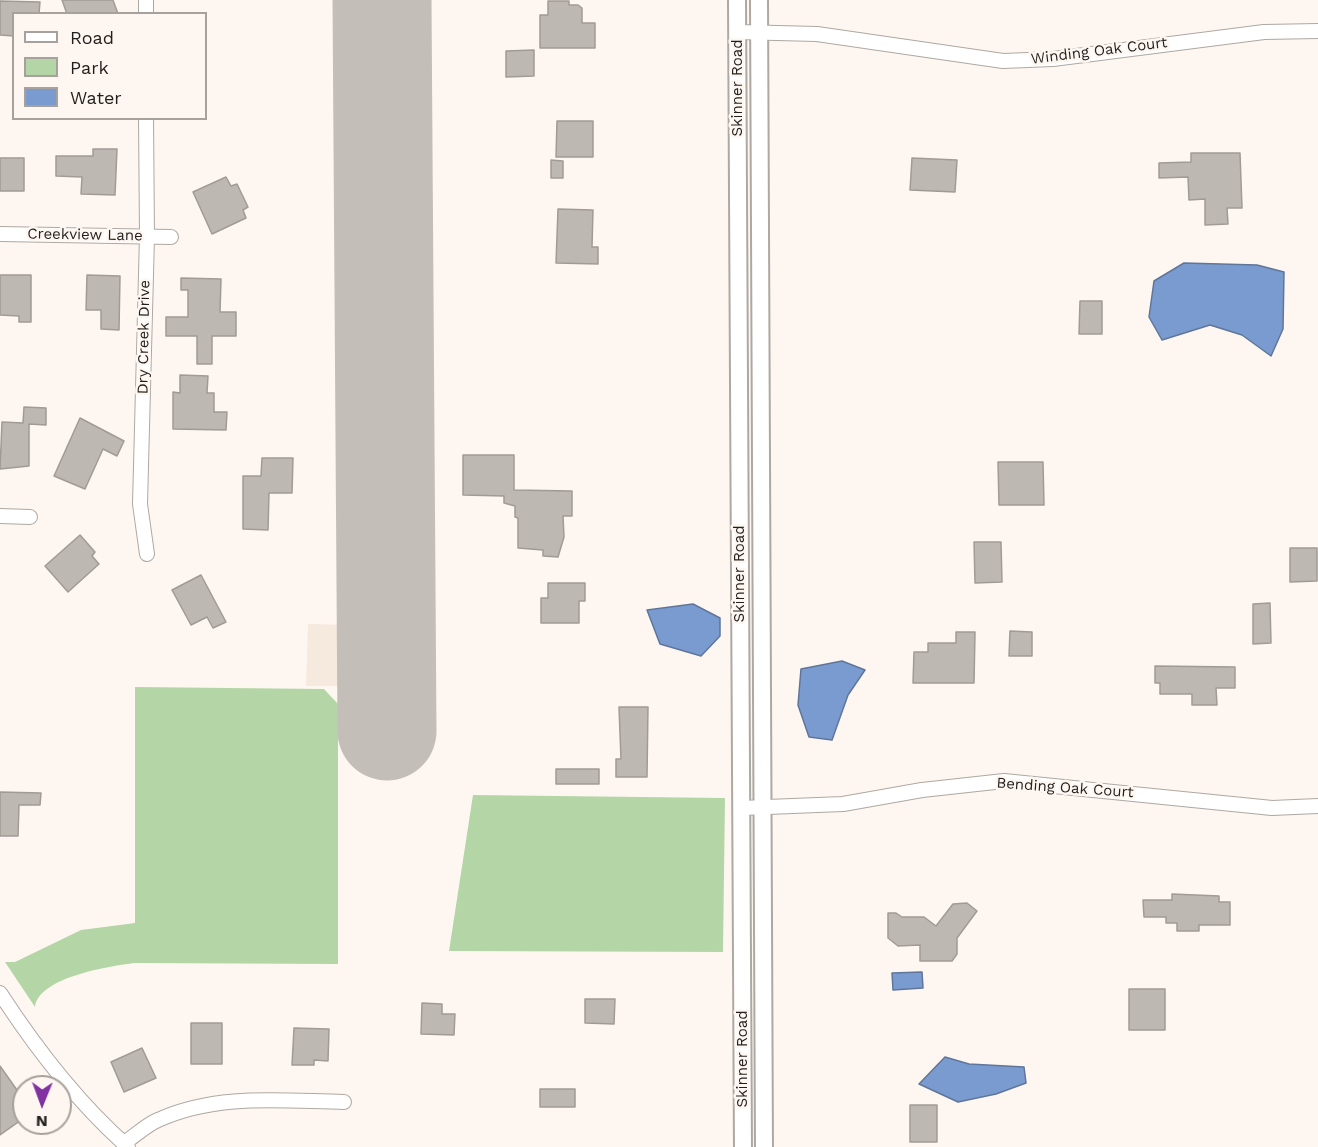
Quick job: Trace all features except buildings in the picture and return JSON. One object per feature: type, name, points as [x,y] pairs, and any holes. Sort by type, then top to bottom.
[{"type":"street","name":"Skinner Road","points":[[737,0],[743,1147]]},
{"type":"street","name":"Skinner Road","points":[[759,0],[764,1147]]},
{"type":"street","name":"Winding Oak Court","points":[[737,32],[817,34],[1003,61],[1053,59],[1264,32],[1318,31]]},
{"type":"street","name":"Dry Creek Drive","points":[[146,120],[147,236],[140,504],[147,554]]},
{"type":"street","name":"Creekview Lane","points":[[0,234],[171,237]]},
{"type":"street","points":[[0,516],[30,517]]},
{"type":"street","name":"Bending Oak Court","points":[[742,808],[843,804],[922,790],[1004,781],[1272,808],[1318,806]]},
{"type":"street","points":[[0,993],[39,1052],[89,1112],[126,1145],[155,1121],[206,1104],[232,1100],[344,1102]]},
{"type":"shaded area","points":[[352,0],[406,0],[408,741],[356,741],[355,686],[306,686],[308,624],[355,625]]},
{"type":"green space","points":[[135,687],[324,689],[338,704],[338,964],[135,963],[93,970],[62,981],[39,997],[35,1007],[5,962],[15,962],[81,930],[135,923]]},
{"type":"green space","points":[[473,795],[725,798],[723,952],[449,951]]},
{"type":"water","points":[[1184,263],[1257,265],[1284,272],[1283,329],[1271,356],[1242,335],[1210,325],[1162,340],[1149,317],[1154,281]]},
{"type":"water","points":[[693,604],[720,618],[720,636],[701,656],[660,644],[647,610]]},
{"type":"water","points":[[842,661],[865,670],[848,695],[832,740],[809,737],[798,705],[801,669]]},
{"type":"water","points":[[922,972],[923,988],[893,990],[892,973]]},
{"type":"water","points":[[945,1057],[969,1064],[1024,1067],[1026,1083],[996,1094],[958,1102],[919,1084]]},
{"type":"runway","points":[[382,0],[387,731]]}]
